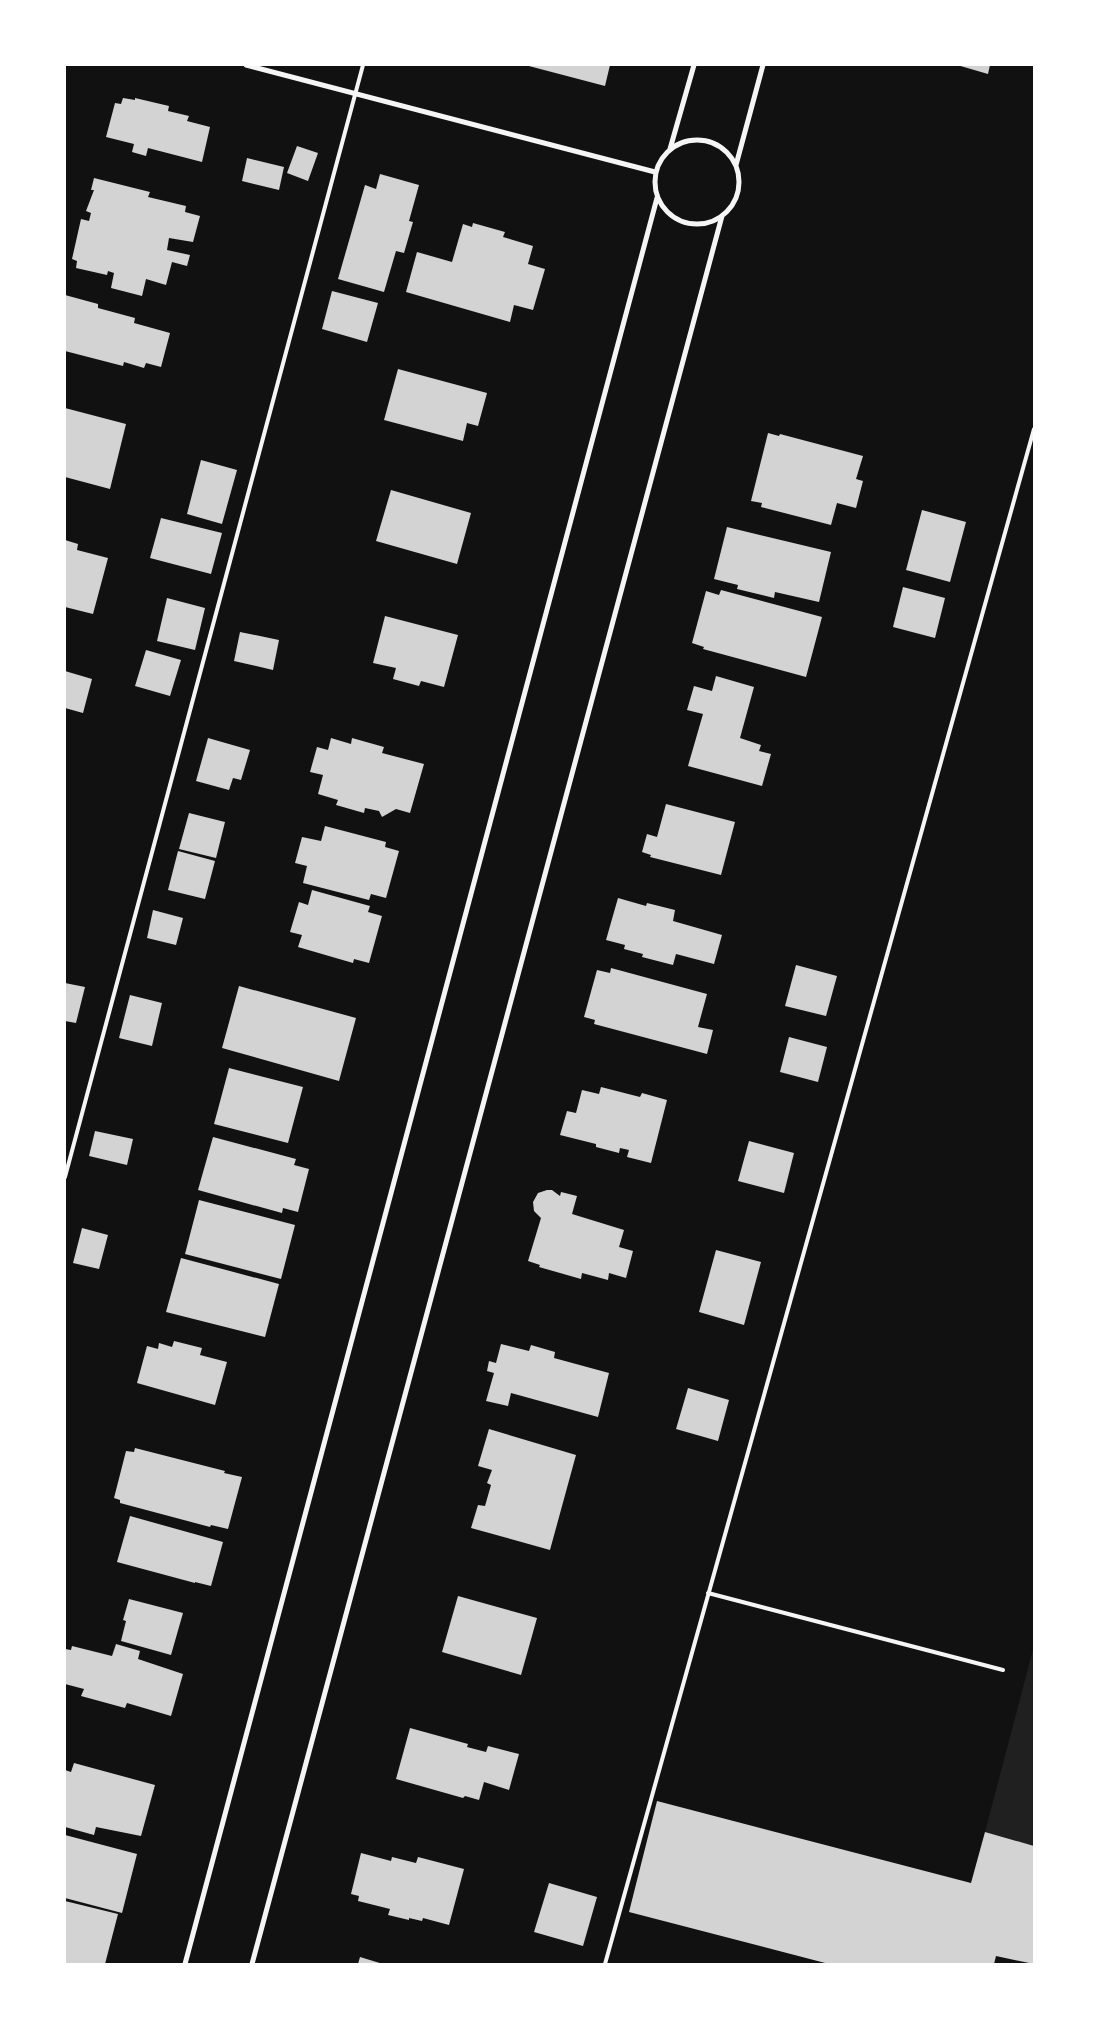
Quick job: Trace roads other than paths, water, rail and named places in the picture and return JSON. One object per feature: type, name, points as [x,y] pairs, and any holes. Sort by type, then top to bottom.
[{"type":"street","points":[[246,65],[655,172]]},
{"type":"street","points":[[670,149],[694,65]]},
{"type":"street","points":[[736,165],[763,65]]},
{"type":"street","points":[[185,1964],[657,198],[654,181],[655,172],[661,159],[670,149],[688,141],[707,141],[724,149],[736,165],[739,173],[738,193],[730,210],[705,224],[685,223],[669,214],[657,198]]},
{"type":"street","points":[[252,1964],[722,216]]},
{"type":"lane","points":[[65,1177],[363,65]]},
{"type":"lane","points":[[605,1964],[1034,429]]},
{"type":"lane","points":[[708,1593],[1004,1670]]}]
